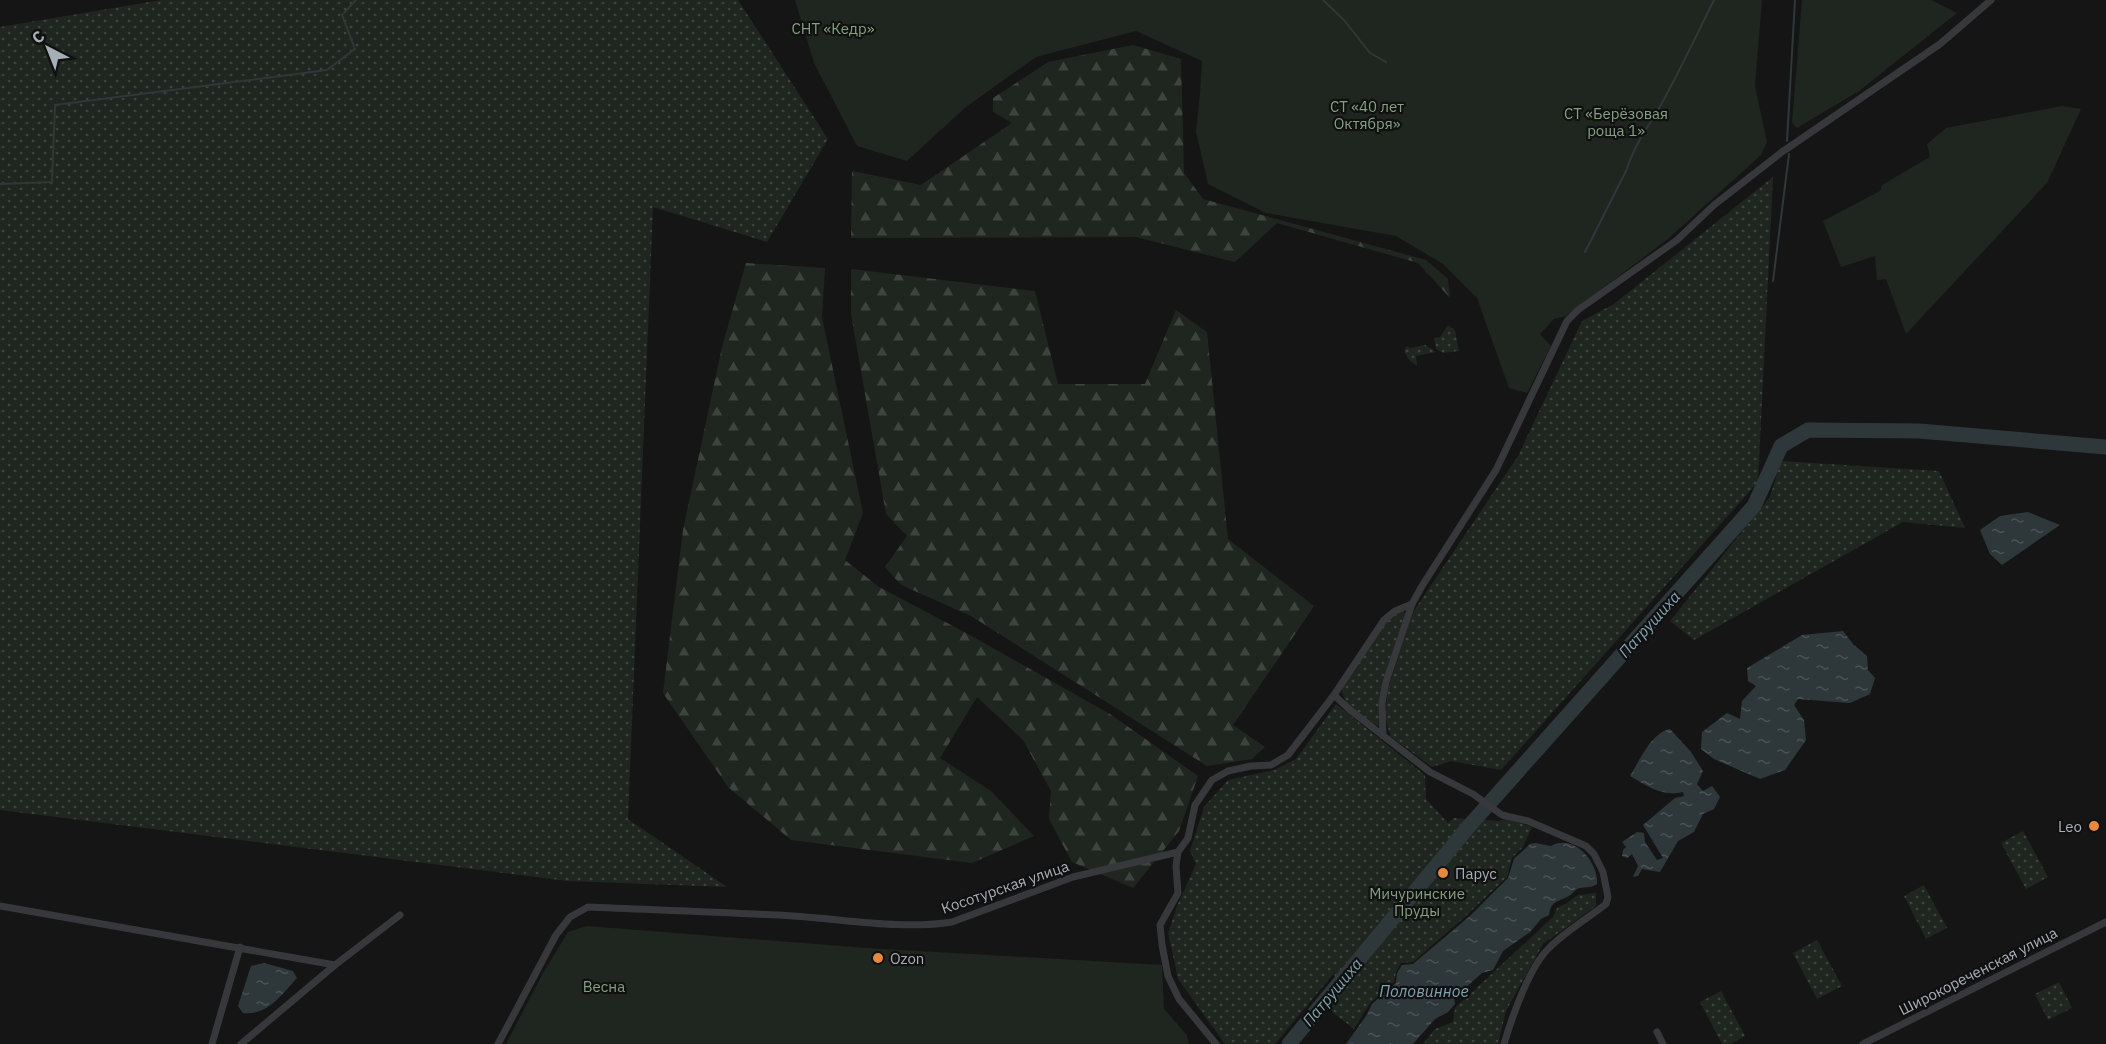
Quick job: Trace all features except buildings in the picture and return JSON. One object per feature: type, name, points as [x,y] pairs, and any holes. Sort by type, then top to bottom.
[{"type":"street","points":[[1383,736],[1382,703],[1386,682],[1413,604],[1496,470],[1567,321],[1578,310],[1677,240],[1714,206],[1782,152],[1940,44],[1991,0]]},
{"type":"street","points":[[1216,1044],[1179,999],[1168,976],[1160,926],[1178,893],[1176,866],[1178,852],[1188,838],[1195,805],[1212,780],[1228,771],[1271,765],[1288,755],[1334,695],[1384,620],[1395,611],[1413,604]]},
{"type":"street","points":[[1334,695],[1430,772],[1483,801],[1502,815],[1528,821],[1586,846],[1594,854],[1603,872],[1608,897],[1606,904],[1549,947],[1539,960],[1510,1022],[1504,1044]]},
{"type":"street","name":"Косотурская улица","points":[[498,1044],[556,935],[570,916],[588,907],[794,916],[875,923],[937,924],[952,922],[1073,877],[1178,852]]},
{"type":"street","points":[[0,906],[335,965]]},
{"type":"street","points":[[240,1044],[335,965],[400,915]]},
{"type":"street","name":"Широкореченская улица","points":[[1863,1044],[2106,921]]},
{"type":"street","points":[[212,1044],[240,947]]},
{"type":"street","points":[[1657,1032],[1663,1044]]},
{"type":"green space","points":[[161,0],[738,0],[828,139],[767,242],[653,207],[628,819],[727,887],[567,881],[0,810],[0,27]]},
{"type":"green space","name":"СТ «40 лет Октября»","points":[[795,0],[1762,0],[1755,86],[1767,142],[1761,155],[1669,238],[1566,316],[1554,319],[1540,334],[1551,346],[1527,393],[1509,388],[1477,298],[1443,264],[1396,236],[1266,213],[1208,184],[1196,132],[1202,61],[1136,31],[1036,57],[966,107],[907,161],[857,146],[814,63]]},
{"type":"green space","points":[[1802,0],[1931,0],[1957,13],[1859,91],[1797,128],[1792,123]]},
{"type":"green space","points":[[1133,45],[1181,59],[1184,173],[1203,199],[1426,260],[1448,279],[1450,298],[1418,263],[1277,223],[1235,262],[1136,237],[851,238],[852,171],[921,185],[1012,123],[993,112],[993,98],[1048,62]]},
{"type":"green space","points":[[2062,106],[2081,109],[2047,183],[1906,334],[1886,279],[1877,280],[1875,256],[1841,267],[1823,221],[1880,191],[1882,185],[1930,157],[1927,144],[1946,128]]},
{"type":"green space","points":[[1773,177],[1758,482],[1501,770],[1451,761],[1432,767],[1390,736],[1385,715],[1388,689],[1413,612],[1518,456],[1582,321],[1614,304]]},
{"type":"green space","points":[[746,263],[825,268],[822,317],[863,513],[845,560],[879,587],[1110,714],[1198,776],[1179,831],[1133,888],[1072,862],[1049,819],[1051,791],[1023,740],[977,697],[940,758],[991,791],[1034,836],[972,863],[791,840],[728,787],[663,693],[683,530],[722,347]]},
{"type":"green space","points":[[851,269],[1035,291],[1058,384],[1145,384],[1176,310],[1207,332],[1228,539],[1314,606],[1233,725],[1265,747],[1252,759],[1207,766],[971,616],[901,585],[885,567],[907,536],[886,514],[851,314]]},
{"type":"green space","points":[[1448,325],[1455,330],[1459,351],[1443,353],[1436,349],[1434,338],[1440,337]]},
{"type":"green space","points":[[1426,345],[1436,352],[1416,356],[1417,366],[1409,360],[1404,351],[1407,346],[1410,348]]},
{"type":"green space","points":[[1781,461],[1939,471],[1965,528],[1903,522],[1694,640],[1670,621],[1770,497]]},
{"type":"green space","points":[[1404,611],[1405,617],[1383,685],[1380,727],[1362,716],[1346,702],[1342,689],[1388,619],[1397,612]]},
{"type":"green space","name":"Мичуринские Пруды","points":[[1336,704],[1425,775],[1426,799],[1448,823],[1454,818],[1499,821],[1507,819],[1532,827],[1523,847],[1512,858],[1507,877],[1413,962],[1401,963],[1394,982],[1370,1003],[1354,1029],[1330,1010],[1335,972],[1275,1044],[1225,1044],[1178,979],[1168,933],[1177,906],[1196,864],[1190,851],[1204,807],[1228,780],[1274,770],[1296,759]]},
{"type":"green space","points":[[2023,831],[2048,877],[2026,889],[2001,843]]},
{"type":"green space","points":[[1924,885],[1947,928],[1926,939],[1904,896]]},
{"type":"green space","points":[[1596,893],[1596,906],[1543,944],[1506,1011],[1498,1044],[1423,1044],[1435,1029],[1453,1022],[1455,1008],[1553,917],[1557,908],[1578,895]]},
{"type":"green space","name":"Весна","points":[[587,926],[867,948],[1162,965],[1164,1009],[1187,1035],[1189,1044],[506,1044],[543,973],[568,932]]},
{"type":"green space","points":[[1817,940],[1842,986],[1817,999],[1793,953]]},
{"type":"green space","points":[[2059,982],[2072,1008],[2048,1020],[2035,994]]},
{"type":"green space","points":[[1721,991],[1745,1036],[1730,1044],[1722,1044],[1700,1002]]},
{"type":"water","points":[[2028,512],[2060,525],[2002,565],[1990,554],[1980,530],[2000,516]]},
{"type":"water","points":[[1843,631],[1867,656],[1868,670],[1875,678],[1870,694],[1850,703],[1798,699],[1794,705],[1804,720],[1806,740],[1785,770],[1760,779],[1714,759],[1701,749],[1702,732],[1727,713],[1740,719],[1742,701],[1756,686],[1748,681],[1747,668],[1802,635]]},
{"type":"water","points":[[1670,729],[1691,752],[1703,771],[1697,784],[1703,791],[1712,786],[1720,797],[1714,809],[1703,814],[1694,832],[1678,841],[1660,872],[1642,869],[1638,876],[1633,877],[1638,866],[1632,854],[1627,858],[1622,856],[1626,847],[1622,842],[1637,832],[1644,833],[1645,842],[1657,860],[1663,858],[1643,825],[1675,798],[1684,796],[1683,792],[1668,793],[1655,790],[1630,776],[1652,741]]},
{"type":"water","name":"Половинное","points":[[1560,843],[1576,847],[1583,852],[1594,867],[1597,884],[1577,889],[1553,904],[1549,915],[1503,951],[1493,970],[1482,973],[1454,998],[1455,1004],[1448,1012],[1435,1019],[1413,1044],[1346,1044],[1372,1004],[1396,983],[1397,973],[1402,965],[1413,964],[1471,915],[1508,878],[1514,859],[1530,844],[1551,846]]},
{"type":"water","points":[[264,963],[293,971],[297,978],[274,1003],[260,1011],[243,1013],[238,1006],[251,966]]},
{"type":"waterway","points":[[0,184],[52,182],[55,105],[327,70],[355,49],[342,15],[356,0]]},
{"type":"waterway","points":[[1323,0],[1344,20],[1370,53],[1386,62]]},
{"type":"waterway","points":[[1585,252],[1637,145],[1674,81],[1714,0]]},
{"type":"waterway","points":[[1787,141],[1795,0]]},
{"type":"waterway","points":[[1773,281],[1789,154]]},
{"type":"waterway","name":"Патрушиха","points":[[1289,1044],[1470,825],[1754,506],[1781,446],[1808,430],[1919,431],[2106,447]]},
{"type":"place","name":"Leo","points":[[2094,826]]},
{"type":"place","name":"Парус","points":[[1443,873]]},
{"type":"place","name":"Ozon","points":[[878,958]]},
{"type":"park label","name":"СНТ «Кедр»","points":[[833,28]]},
{"type":"park label","name":"СТ «Берёзовая роща 1»","points":[[1616,122]]}]
